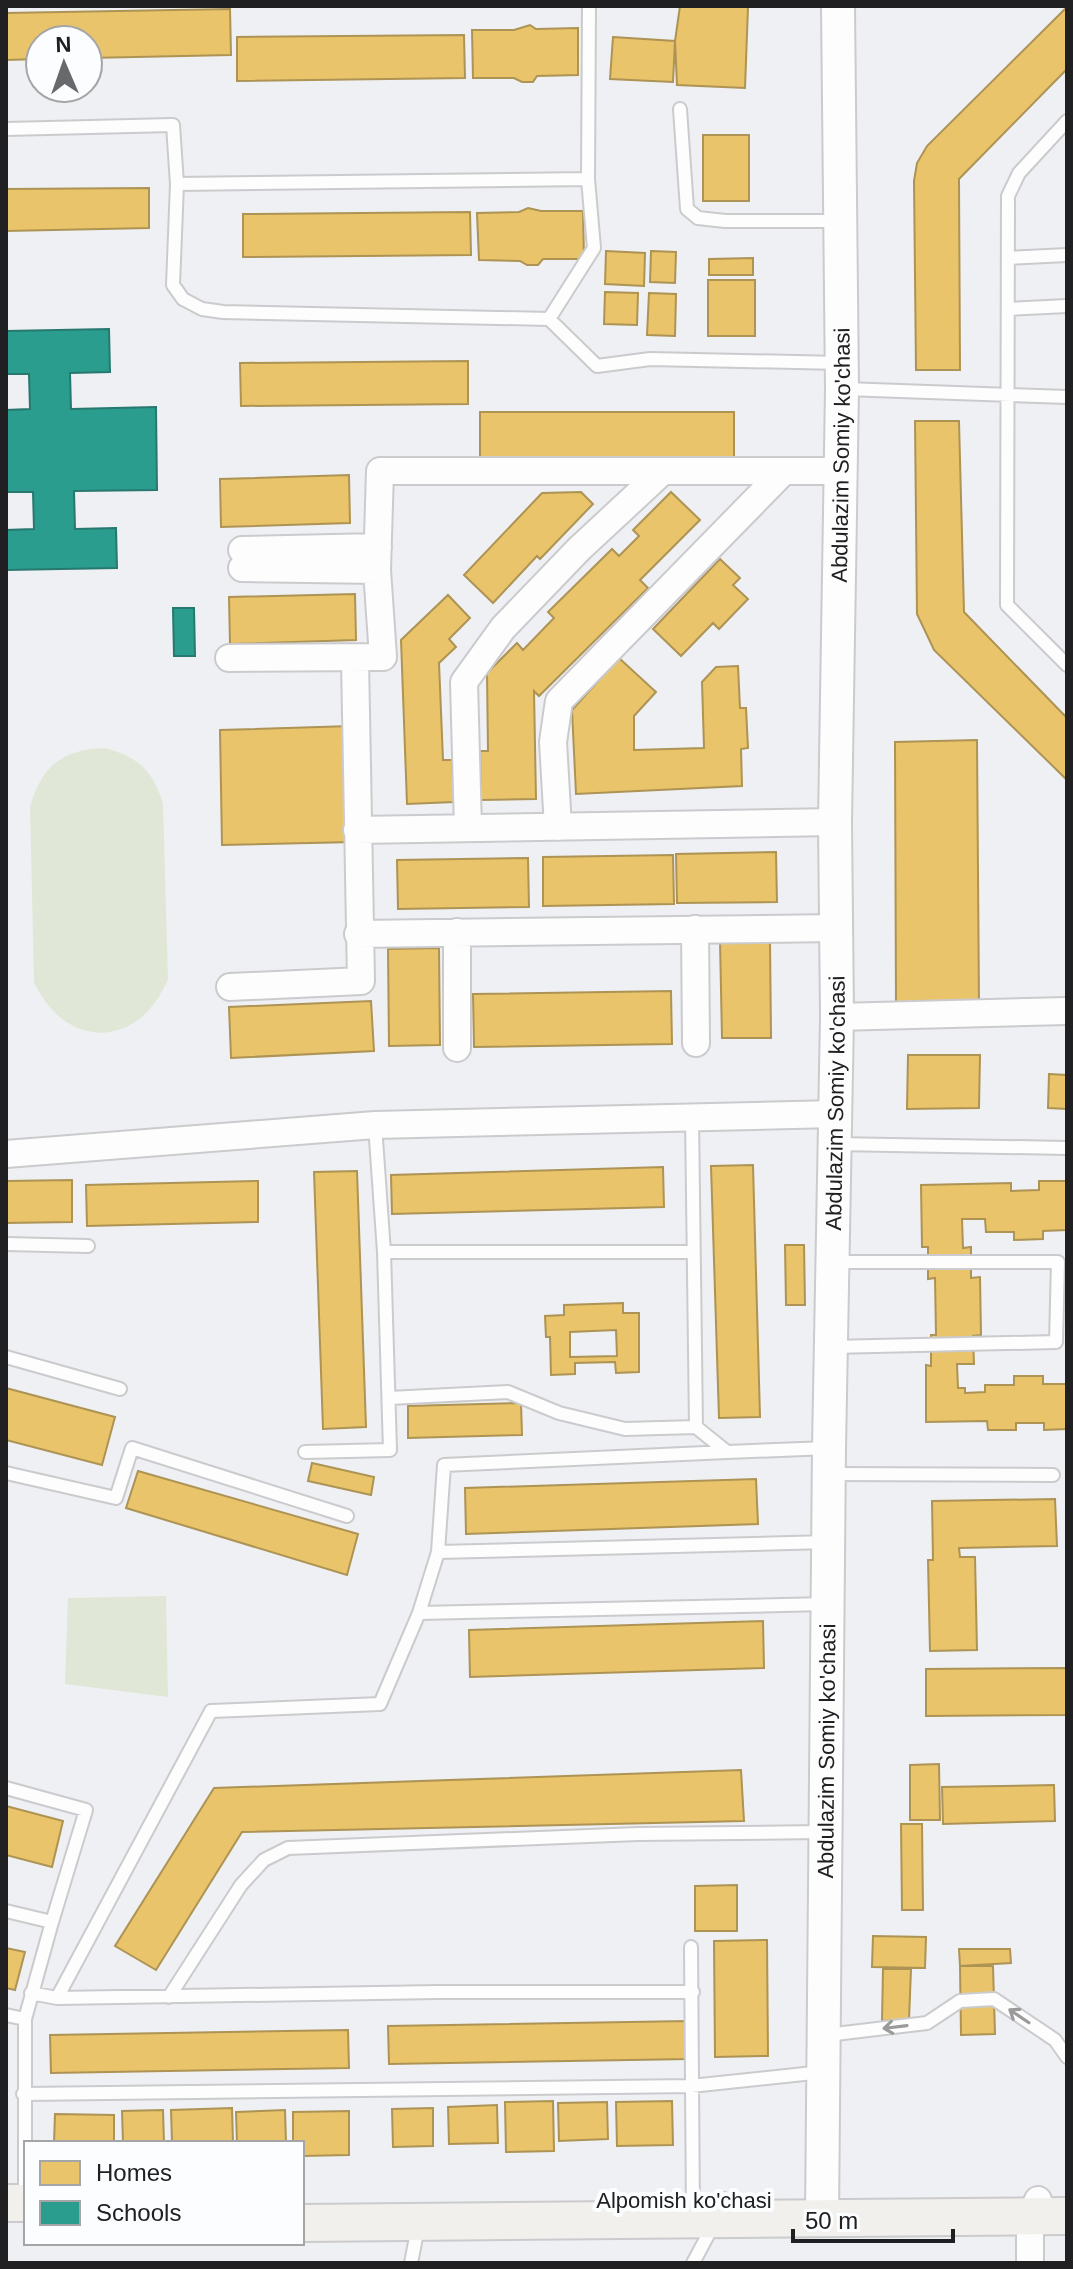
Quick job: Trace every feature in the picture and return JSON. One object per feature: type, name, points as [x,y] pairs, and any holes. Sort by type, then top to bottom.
[{"type":"main road","name":"Alpomish ko'chasi","points":[[304,2203],[707,2209],[1051,2208]]},
{"type":"main road","points":[[304,2223],[362,2218],[418,2223],[707,2209]]},
{"type":"street","name":"Abdulazim Somiy ko'chasi","points":[[822,2209],[842,376],[838,6]]},
{"type":"street","points":[[229,658],[383,657],[378,558],[380,471],[841,471]]},
{"type":"street","points":[[468,828],[464,682],[503,628],[579,549],[663,471]]},
{"type":"street","points":[[558,827],[553,742],[559,701],[784,471]]},
{"type":"street","points":[[242,559],[378,558]]},
{"type":"street","points":[[230,987],[361,981],[355,659]]},
{"type":"street","points":[[357,830],[835,822]]},
{"type":"street","points":[[358,934],[837,928]]},
{"type":"street","points":[[695,929],[696,1043]]},
{"type":"street","points":[[457,932],[457,1048]]},
{"type":"street","points":[[837,1017],[1067,1011]]},
{"type":"street","points":[[6,1154],[375,1125],[692,1117],[836,1129]]},
{"type":"street","points":[[1030,2263],[1051,2208]]},
{"type":"lane","points":[[549,319],[594,248],[588,179],[589,6]]},
{"type":"lane","points":[[680,109],[687,209],[698,218],[725,221],[841,221]]},
{"type":"lane","points":[[1067,121],[1019,173],[1008,196],[1007,393],[1007,605],[1067,665]]},
{"type":"lane","points":[[6,129],[173,125],[177,184],[173,285],[183,299],[202,309],[549,319],[597,366],[650,359],[1067,397]]},
{"type":"lane","points":[[177,184],[588,179]]},
{"type":"lane","points":[[1008,258],[1067,255]]},
{"type":"lane","points":[[1008,309],[1067,306]]},
{"type":"lane","points":[[692,1117],[696,1427]]},
{"type":"lane","points":[[305,1452],[390,1450],[384,1252],[375,1125]]},
{"type":"lane","points":[[836,1129],[1067,1148]]},
{"type":"lane","points":[[6,1244],[88,1246]]},
{"type":"lane","points":[[384,1252],[693,1252]]},
{"type":"lane","points":[[831,1347],[1056,1342],[1057,1329],[1058,1262],[833,1262]]},
{"type":"lane","points":[[6,1357],[120,1389]]},
{"type":"lane","points":[[389,1398],[508,1392],[559,1413],[625,1429],[696,1427],[727,1452]]},
{"type":"lane","points":[[6,1473],[116,1498],[132,1448],[347,1516]]},
{"type":"lane","points":[[57,1998],[211,1711],[380,1704],[419,1613],[438,1552],[444,1465],[727,1452],[1053,1475]]},
{"type":"lane","points":[[438,1552],[828,1542]]},
{"type":"lane","points":[[419,1613],[827,1604]]},
{"type":"lane","points":[[6,1788],[86,1810],[25,2019],[24,2141]]},
{"type":"lane","points":[[169,1997],[241,1885],[264,1860],[288,1848],[638,1834],[826,1832]]},
{"type":"lane","points":[[6,1911],[52,1922]]},
{"type":"lane","points":[[691,1947],[694,2062],[691,2086],[707,2209],[693,2263]]},
{"type":"lane","points":[[31,1993],[57,1998],[438,1992],[693,1992]]},
{"type":"lane","points":[[824,2035],[927,2023],[960,2001],[994,1999],[1055,2040],[1067,2057]]},
{"type":"lane","points":[[6,2015],[25,2019]]},
{"type":"lane","points":[[23,2094],[691,2086],[823,2072]]},
{"type":"lane","points":[[411,2263],[418,2223]]},
{"type":"green space","points":[[106,748],[127,756],[143,767],[163,803],[168,979],[155,1002],[139,1019],[121,1029],[102,1033],[83,1030],[64,1020],[48,1005],[34,982],[30,807],[41,780],[56,762],[78,752]]},
{"type":"green space","points":[[166,1596],[168,1697],[65,1684],[68,1598]]},
{"type":"building: Homes","points":[[680,6],[748,7],[745,88],[677,85],[675,41]]},
{"type":"building: Homes","points":[[1067,7],[1067,69],[959,179],[960,370],[916,370],[914,181],[917,163],[927,146]]},
{"type":"building: Homes","points":[[230,9],[231,55],[104,58],[104,24],[24,24],[24,59],[6,60],[6,13]]},
{"type":"building: Homes","points":[[530,25],[536,29],[578,28],[578,75],[537,76],[533,82],[514,78],[473,78],[472,30],[514,30]]},
{"type":"building: Homes","points":[[464,35],[465,78],[237,81],[237,37]]},
{"type":"building: Homes","points":[[613,37],[675,41],[673,82],[610,79]]},
{"type":"building: Homes","points":[[703,135],[749,135],[749,201],[703,201]]},
{"type":"building: Homes","points":[[149,188],[149,228],[6,231],[6,189]]},
{"type":"building: Homes","points":[[528,208],[583,211],[584,259],[543,259],[538,265],[520,261],[479,260],[477,213],[519,212]]},
{"type":"building: Homes","points":[[470,212],[471,255],[243,257],[243,214]]},
{"type":"building: Homes","points":[[606,251],[645,253],[644,286],[605,284]]},
{"type":"building: Homes","points":[[651,251],[676,252],[675,283],[650,282]]},
{"type":"building: Homes","points":[[753,258],[753,275],[709,275],[709,259]]},
{"type":"building: Homes","points":[[708,280],[755,280],[755,336],[708,336]]},
{"type":"building: Homes","points":[[605,292],[638,293],[637,325],[604,324]]},
{"type":"building: Homes","points":[[649,293],[676,294],[675,336],[647,335]]},
{"type":"building: Homes","points":[[468,361],[468,404],[241,406],[240,363]]},
{"type":"building: Homes","points":[[480,412],[734,412],[734,461],[480,460]]},
{"type":"building: Homes","points":[[915,421],[959,421],[964,612],[1067,718],[1067,780],[934,650],[917,614]]},
{"type":"building: Homes","points":[[349,475],[350,523],[221,527],[220,479]]},
{"type":"building: Homes","points":[[581,492],[593,504],[540,559],[537,556],[493,603],[464,575],[542,493]]},
{"type":"building: Homes","points":[[671,492],[700,520],[640,580],[648,588],[539,696],[534,691],[536,799],[481,800],[480,751],[488,751],[487,673],[517,643],[523,650],[554,618],[548,612],[612,549],[619,556],[639,536],[633,530]]},
{"type":"building: Homes","points":[[720,559],[740,578],[733,585],[748,599],[719,629],[713,623],[681,656],[653,629]]},
{"type":"building: Homes","points":[[355,594],[356,640],[230,644],[229,597]]},
{"type":"building: Homes","points":[[448,595],[470,618],[449,639],[456,647],[439,663],[443,760],[452,760],[454,802],[407,804],[401,640]]},
{"type":"building: Homes","points":[[619,658],[656,692],[634,716],[634,750],[704,748],[702,682],[716,667],[738,666],[740,708],[746,708],[748,748],[741,749],[742,786],[576,794],[572,710]]},
{"type":"building: Homes","points":[[351,726],[354,842],[222,845],[220,730]]},
{"type":"building: Homes","points":[[977,740],[979,1006],[896,1008],[895,742]]},
{"type":"building: Homes","points":[[776,852],[777,902],[677,903],[676,854]]},
{"type":"building: Homes","points":[[673,855],[674,904],[543,906],[543,857]]},
{"type":"building: Homes","points":[[528,858],[529,907],[398,909],[397,860]]},
{"type":"building: Homes","points":[[720,941],[770,941],[771,1038],[722,1038]]},
{"type":"building: Homes","points":[[439,948],[440,1045],[389,1046],[388,949]]},
{"type":"building: Homes","points":[[671,991],[672,1044],[474,1047],[473,994]]},
{"type":"building: Homes","points":[[371,1001],[374,1051],[231,1058],[229,1007]]},
{"type":"building: Homes","points":[[908,1055],[980,1055],[979,1108],[907,1109]]},
{"type":"building: Homes","points":[[1049,1074],[1067,1075],[1067,1109],[1048,1108]]},
{"type":"building: Homes","points":[[753,1165],[760,1417],[719,1418],[711,1166]]},
{"type":"building: Homes","points":[[663,1167],[664,1207],[392,1214],[391,1175]]},
{"type":"building: Homes","points":[[357,1171],[366,1427],[323,1429],[314,1172]]},
{"type":"building: Homes","points":[[72,1180],[72,1222],[6,1223],[6,1181]]},
{"type":"building: Homes","points":[[258,1181],[258,1222],[87,1226],[86,1185]]},
{"type":"building: Homes","points":[[1039,1181],[1067,1181],[1067,1230],[1043,1231],[1043,1239],[1014,1240],[1014,1232],[986,1232],[985,1219],[962,1219],[963,1248],[971,1247],[971,1278],[980,1277],[981,1335],[973,1336],[974,1364],[957,1364],[958,1388],[965,1388],[965,1393],[985,1392],[985,1385],[1014,1385],[1014,1376],[1043,1376],[1043,1384],[1067,1384],[1067,1429],[1044,1430],[1044,1423],[1016,1423],[1016,1430],[988,1430],[987,1421],[926,1422],[926,1365],[931,1366],[931,1335],[936,1335],[935,1278],[928,1279],[928,1247],[922,1247],[921,1185],[1011,1183],[1011,1191],[1039,1190]]},
{"type":"building: Homes","points":[[785,1245],[804,1245],[805,1305],[786,1305]]},
{"type":"building: Homes","points":[[623,1303],[623,1313],[639,1313],[639,1372],[616,1373],[615,1362],[575,1363],[575,1374],[551,1375],[550,1337],[546,1337],[545,1316],[564,1315],[564,1305]],"holes":[[[616,1330],[617,1356],[570,1357],[570,1332]]]},
{"type":"building: Homes","points":[[6,1388],[115,1417],[102,1465],[6,1440]]},
{"type":"building: Homes","points":[[521,1403],[522,1435],[408,1438],[408,1406]]},
{"type":"building: Homes","points":[[312,1463],[374,1477],[371,1495],[308,1481]]},
{"type":"building: Homes","points":[[138,1471],[358,1534],[347,1575],[126,1508]]},
{"type":"building: Homes","points":[[756,1479],[758,1524],[466,1534],[465,1488]]},
{"type":"building: Homes","points":[[1055,1499],[1057,1546],[959,1548],[960,1557],[975,1557],[977,1650],[930,1651],[928,1560],[933,1560],[932,1501]]},
{"type":"building: Homes","points":[[763,1621],[764,1668],[470,1677],[469,1630]]},
{"type":"building: Homes","points":[[1067,1668],[1067,1715],[926,1716],[926,1669]]},
{"type":"building: Homes","points":[[939,1764],[940,1820],[910,1820],[910,1765]]},
{"type":"building: Homes","points":[[741,1770],[744,1821],[242,1832],[156,1970],[115,1946],[214,1788]]},
{"type":"building: Homes","points":[[1054,1785],[1055,1821],[943,1824],[942,1787]]},
{"type":"building: Homes","points":[[6,1806],[63,1821],[52,1867],[6,1855]]},
{"type":"building: Homes","points":[[901,1824],[922,1824],[923,1910],[902,1910]]},
{"type":"building: Homes","points":[[737,1885],[737,1931],[695,1931],[695,1886]]},
{"type":"building: Homes","points":[[873,1936],[926,1937],[925,1968],[872,1967]]},
{"type":"building: Homes","points":[[767,1940],[768,2056],[715,2057],[714,1941]]},
{"type":"building: Homes","points":[[6,1948],[25,1952],[15,1990],[6,1988]]},
{"type":"building: Homes","points":[[959,1949],[1010,1949],[1011,1963],[960,1966]]},
{"type":"building: Homes","points":[[960,1966],[993,1966],[995,2034],[961,2035]]},
{"type":"building: Homes","points":[[883,1969],[911,1969],[909,2020],[882,2021]]},
{"type":"building: Homes","points":[[688,2021],[689,2059],[389,2064],[388,2026]]},
{"type":"building: Homes","points":[[348,2030],[349,2068],[51,2073],[50,2035]]},
{"type":"building: Homes","points":[[553,2101],[554,2151],[506,2152],[505,2102]]},
{"type":"building: Homes","points":[[672,2101],[673,2145],[617,2146],[616,2102]]},
{"type":"building: Homes","points":[[607,2102],[608,2139],[559,2141],[558,2103]]},
{"type":"building: Homes","points":[[497,2105],[498,2143],[449,2144],[448,2107]]},
{"type":"building: Homes","points":[[232,2108],[233,2141],[172,2141],[171,2110]]},
{"type":"building: Homes","points":[[433,2108],[433,2146],[393,2147],[392,2109]]},
{"type":"building: Homes","points":[[163,2110],[164,2141],[123,2141],[122,2111]]},
{"type":"building: Homes","points":[[285,2110],[286,2141],[237,2141],[236,2112]]},
{"type":"building: Homes","points":[[349,2111],[349,2155],[304,2156],[304,2141],[293,2141],[293,2112]]},
{"type":"building: Homes","points":[[55,2114],[114,2115],[114,2141],[54,2141]]},
{"type":"building: Schools","points":[[109,329],[110,372],[70,373],[71,409],[156,407],[157,490],[74,491],[75,529],[116,528],[117,568],[6,570],[6,530],[34,529],[33,492],[6,492],[6,410],[30,409],[29,374],[6,374],[6,331]]},
{"type":"building: Schools","points":[[173,608],[194,608],[195,656],[174,656]]}]
